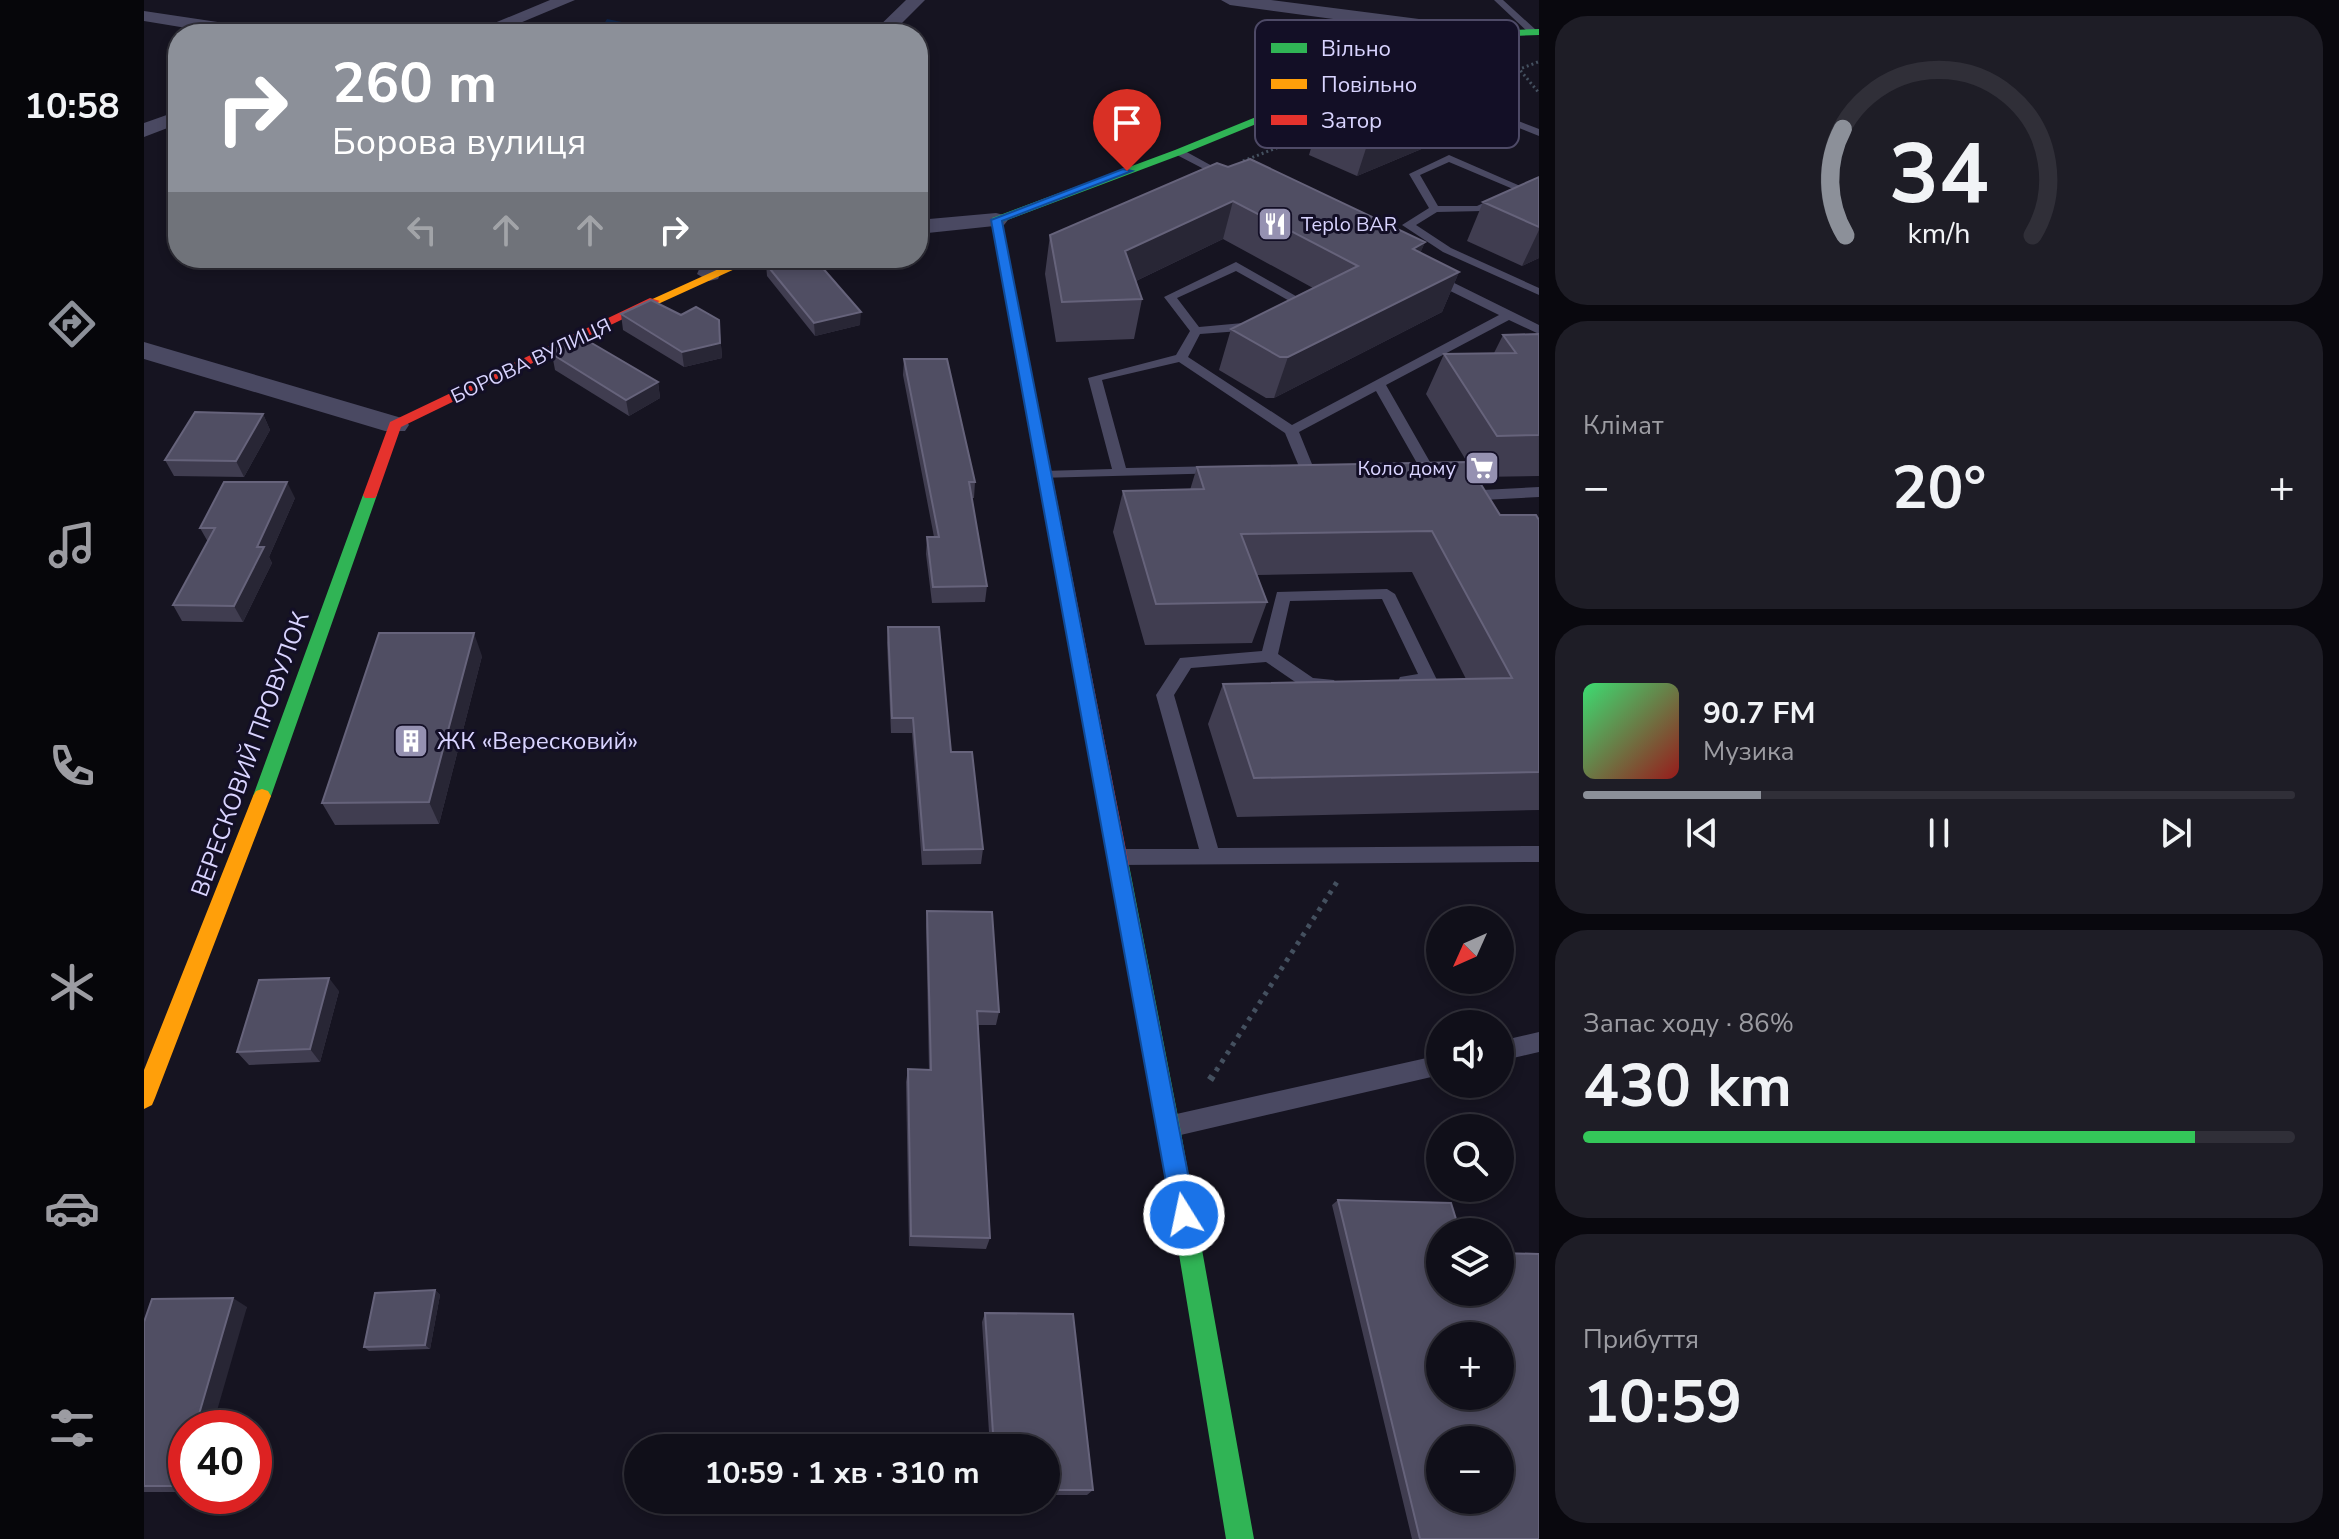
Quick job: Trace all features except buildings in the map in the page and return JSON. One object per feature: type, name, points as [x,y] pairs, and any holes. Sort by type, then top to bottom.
[{"type":"street","points":[[503,24],[566,0]]},
{"type":"street","points":[[891,24],[916,0]]},
{"type":"street","points":[[1230,0],[1382,20]]},
{"type":"street","points":[[144,16],[195,24]]},
{"type":"street","points":[[144,131],[168,121]]},
{"type":"street","points":[[928,226],[996,220],[1255,121]]},
{"type":"street","points":[[996,220],[1169,1127],[1240,1539]]},
{"type":"street","name":"БОРОВА ВУЛИЦЯ","points":[[395,425],[708,268]]},
{"type":"street","points":[[144,350],[395,425]]},
{"type":"street","name":"ВЕРЕСКОВИЙ ПРОВУЛОК","points":[[144,1098],[254,818],[395,425]]},
{"type":"lane","points":[[1498,0],[1536,32]]},
{"type":"lane","points":[[1519,125],[1539,133]]},
{"type":"lane","points":[[1179,152],[1238,182]]},
{"type":"lane","points":[[1435,209],[1414,174],[1449,158],[1522,189],[1479,209],[1435,209],[1408,225],[1447,250],[1538,292]]},
{"type":"lane","points":[[1196,331],[1170,297],[1236,266],[1302,303],[1277,315]]},
{"type":"lane","points":[[1415,269],[1507,310],[1539,330]]},
{"type":"lane","points":[[1525,298],[1538,292]]},
{"type":"lane","points":[[1291,431],[1507,310]]},
{"type":"lane","points":[[1196,331],[1251,327],[1264,321]]},
{"type":"lane","points":[[1181,358],[1196,331]]},
{"type":"lane","points":[[1120,472],[1095,378],[1181,358],[1291,431],[1307,469]]},
{"type":"lane","points":[[1379,384],[1434,481],[1484,509]]},
{"type":"lane","points":[[1043,475],[1245,470]]},
{"type":"lane","points":[[1434,481],[1539,492]]},
{"type":"lane","points":[[1269,656],[1283,596],[1387,594],[1429,680],[1384,682]]},
{"type":"lane","points":[[1210,855],[1165,695],[1186,662],[1269,656],[1310,684],[1340,683]]},
{"type":"lane","points":[[1117,857],[1539,854]]},
{"type":"lane","points":[[1514,1048],[1539,1042]]},
{"type":"lane","points":[[1169,1127],[1426,1068]]},
{"type":"path","points":[[1539,61],[1520,68],[1539,93]]},
{"type":"path","points":[[1216,171],[1277,148]]},
{"type":"path","points":[[1210,1080],[1355,854]]},
{"type":"water","points":[[607,19],[632,24],[604,24]]},
{"type":"traffic: fast","points":[[1519,33],[1539,32]]},
{"type":"traffic: fast","points":[[1018,333],[996,220],[1255,121]]},
{"type":"traffic: fast","points":[[262,796],[370,495]]},
{"type":"traffic: fast","points":[[1119,865],[1169,1127],[1240,1539]]},
{"type":"traffic: slow","points":[[654,301],[730,268]]},
{"type":"traffic: slow","points":[[144,1098],[262,796]]},
{"type":"traffic: jam","points":[[370,495],[395,425],[654,301]]},
{"type":"traffic: jam","points":[[1018,333],[1119,865]]},
{"type":"place","name":"Teplo BAR","points":[[1275,224]]},
{"type":"place","name":"Коло дому","points":[[1482,468]]},
{"type":"place","name":"ЖК «Вересковий»","points":[[411,741]]},
{"type":"route","points":[[1127,171],[996,220],[1184,1215]]}]
